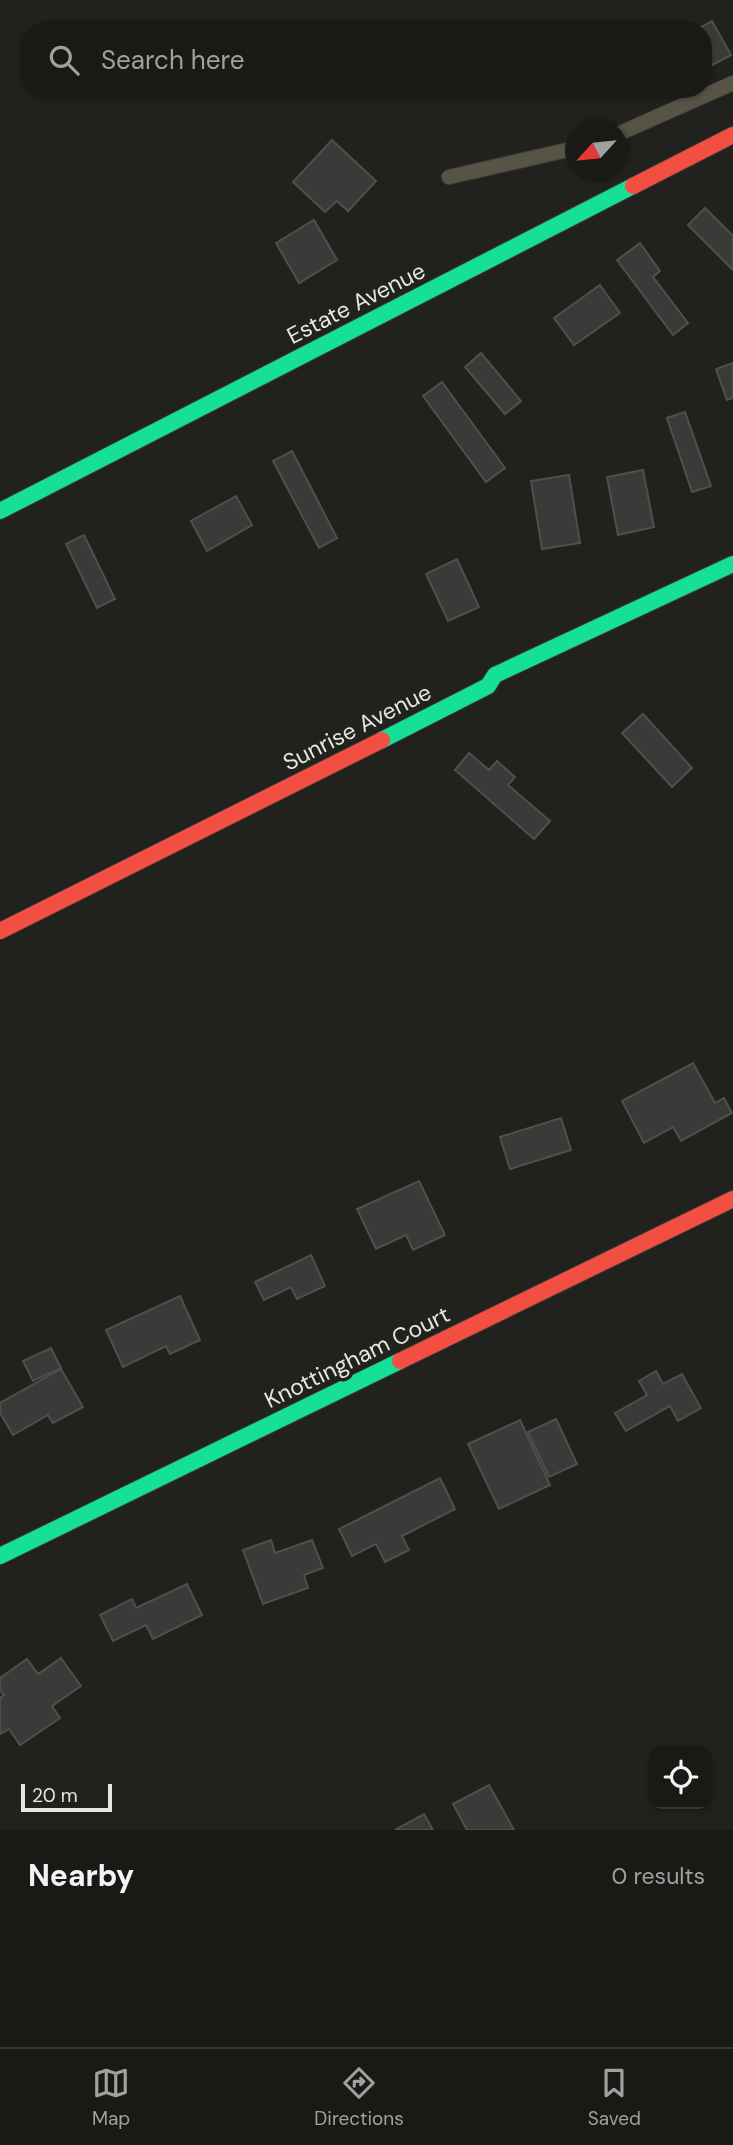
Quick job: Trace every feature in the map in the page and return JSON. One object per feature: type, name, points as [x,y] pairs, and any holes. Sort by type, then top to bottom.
[{"type":"street","name":"Estate Avenue","points":[[0,511],[733,135]]},
{"type":"street","name":"Sunrise Avenue","points":[[0,931],[256,805],[488,686],[495,675],[733,564]]},
{"type":"street","name":"Knottingham Court","points":[[0,1556],[733,1199]]},
{"type":"lane","points":[[712,92],[733,83]]},
{"type":"lane","points":[[628,130],[699,98]]},
{"type":"lane","points":[[449,177],[565,151]]},
{"type":"building","points":[[712,21],[731,55],[712,65]]},
{"type":"building","points":[[332,140],[376,181],[348,211],[337,201],[325,212],[293,182]]},
{"type":"building","points":[[705,208],[733,236],[733,270],[688,225]]},
{"type":"building","points":[[314,220],[337,260],[299,283],[276,243]]},
{"type":"building","points":[[640,243],[660,271],[653,277],[688,323],[673,335],[617,260]]},
{"type":"building","points":[[600,285],[620,313],[574,345],[554,318]]},
{"type":"building","points":[[481,353],[521,401],[505,414],[465,367]]},
{"type":"building","points":[[733,363],[733,398],[727,400],[716,369]]},
{"type":"building","points":[[442,382],[505,468],[486,482],[423,396]]},
{"type":"building","points":[[685,412],[711,486],[692,492],[667,418]]},
{"type":"building","points":[[292,451],[337,538],[319,548],[273,461]]},
{"type":"building","points":[[643,470],[654,527],[618,535],[607,477]]},
{"type":"building","points":[[569,475],[580,543],[542,549],[531,481]]},
{"type":"building","points":[[236,496],[252,525],[207,551],[191,521]]},
{"type":"building","points":[[84,535],[115,599],[97,608],[66,544]]},
{"type":"building","points":[[457,559],[479,607],[448,621],[426,574]]},
{"type":"building","points":[[643,714],[692,768],[672,787],[622,733]]},
{"type":"building","points":[[469,753],[489,770],[497,761],[515,777],[508,785],[550,821],[534,839],[455,770]]},
{"type":"building","points":[[693,1063],[715,1103],[724,1098],[732,1113],[681,1141],[673,1127],[644,1143],[622,1101]]},
{"type":"building","points":[[561,1118],[571,1150],[510,1169],[500,1137]]},
{"type":"building","points":[[419,1181],[445,1235],[413,1250],[406,1235],[376,1249],[357,1209]]},
{"type":"building","points":[[311,1255],[325,1286],[297,1299],[291,1287],[264,1300],[255,1282]]},
{"type":"building","points":[[180,1296],[200,1340],[170,1354],[166,1346],[123,1367],[106,1330]]},
{"type":"building","points":[[51,1348],[61,1368],[33,1381],[23,1361]]},
{"type":"building","points":[[61,1369],[83,1407],[53,1423],[48,1415],[13,1435],[0,1413],[0,1403]]},
{"type":"building","points":[[656,1371],[663,1384],[682,1374],[701,1408],[678,1421],[670,1406],[626,1431],[615,1413],[647,1395],[639,1381]]},
{"type":"building","points":[[556,1419],[577,1464],[549,1477],[528,1432]]},
{"type":"building","points":[[520,1420],[550,1485],[499,1509],[468,1444]]},
{"type":"building","points":[[440,1478],[455,1509],[402,1536],[409,1550],[385,1562],[376,1544],[352,1556],[339,1529]]},
{"type":"building","points":[[271,1540],[275,1553],[312,1540],[323,1568],[304,1575],[308,1588],[263,1604],[243,1550]]},
{"type":"building","points":[[187,1584],[202,1615],[153,1639],[146,1625],[113,1641],[100,1615],[132,1599],[136,1608]]},
{"type":"building","points":[[61,1658],[81,1686],[52,1706],[60,1718],[20,1745],[9,1729],[0,1734],[0,1698],[4,1695],[0,1690],[0,1678],[27,1659],[38,1674]]},
{"type":"building","points":[[489,1785],[514,1830],[467,1830],[453,1804]]},
{"type":"building","points":[[424,1814],[433,1830],[395,1830]]},
{"type":"traffic: fast","points":[[0,511],[633,186]]},
{"type":"traffic: fast","points":[[382,740],[488,686],[495,675],[733,564]]},
{"type":"traffic: fast","points":[[0,1556],[400,1361]]},
{"type":"traffic: jam","points":[[633,186],[733,135]]},
{"type":"traffic: jam","points":[[0,931],[382,740]]},
{"type":"traffic: jam","points":[[400,1361],[733,1199]]}]
